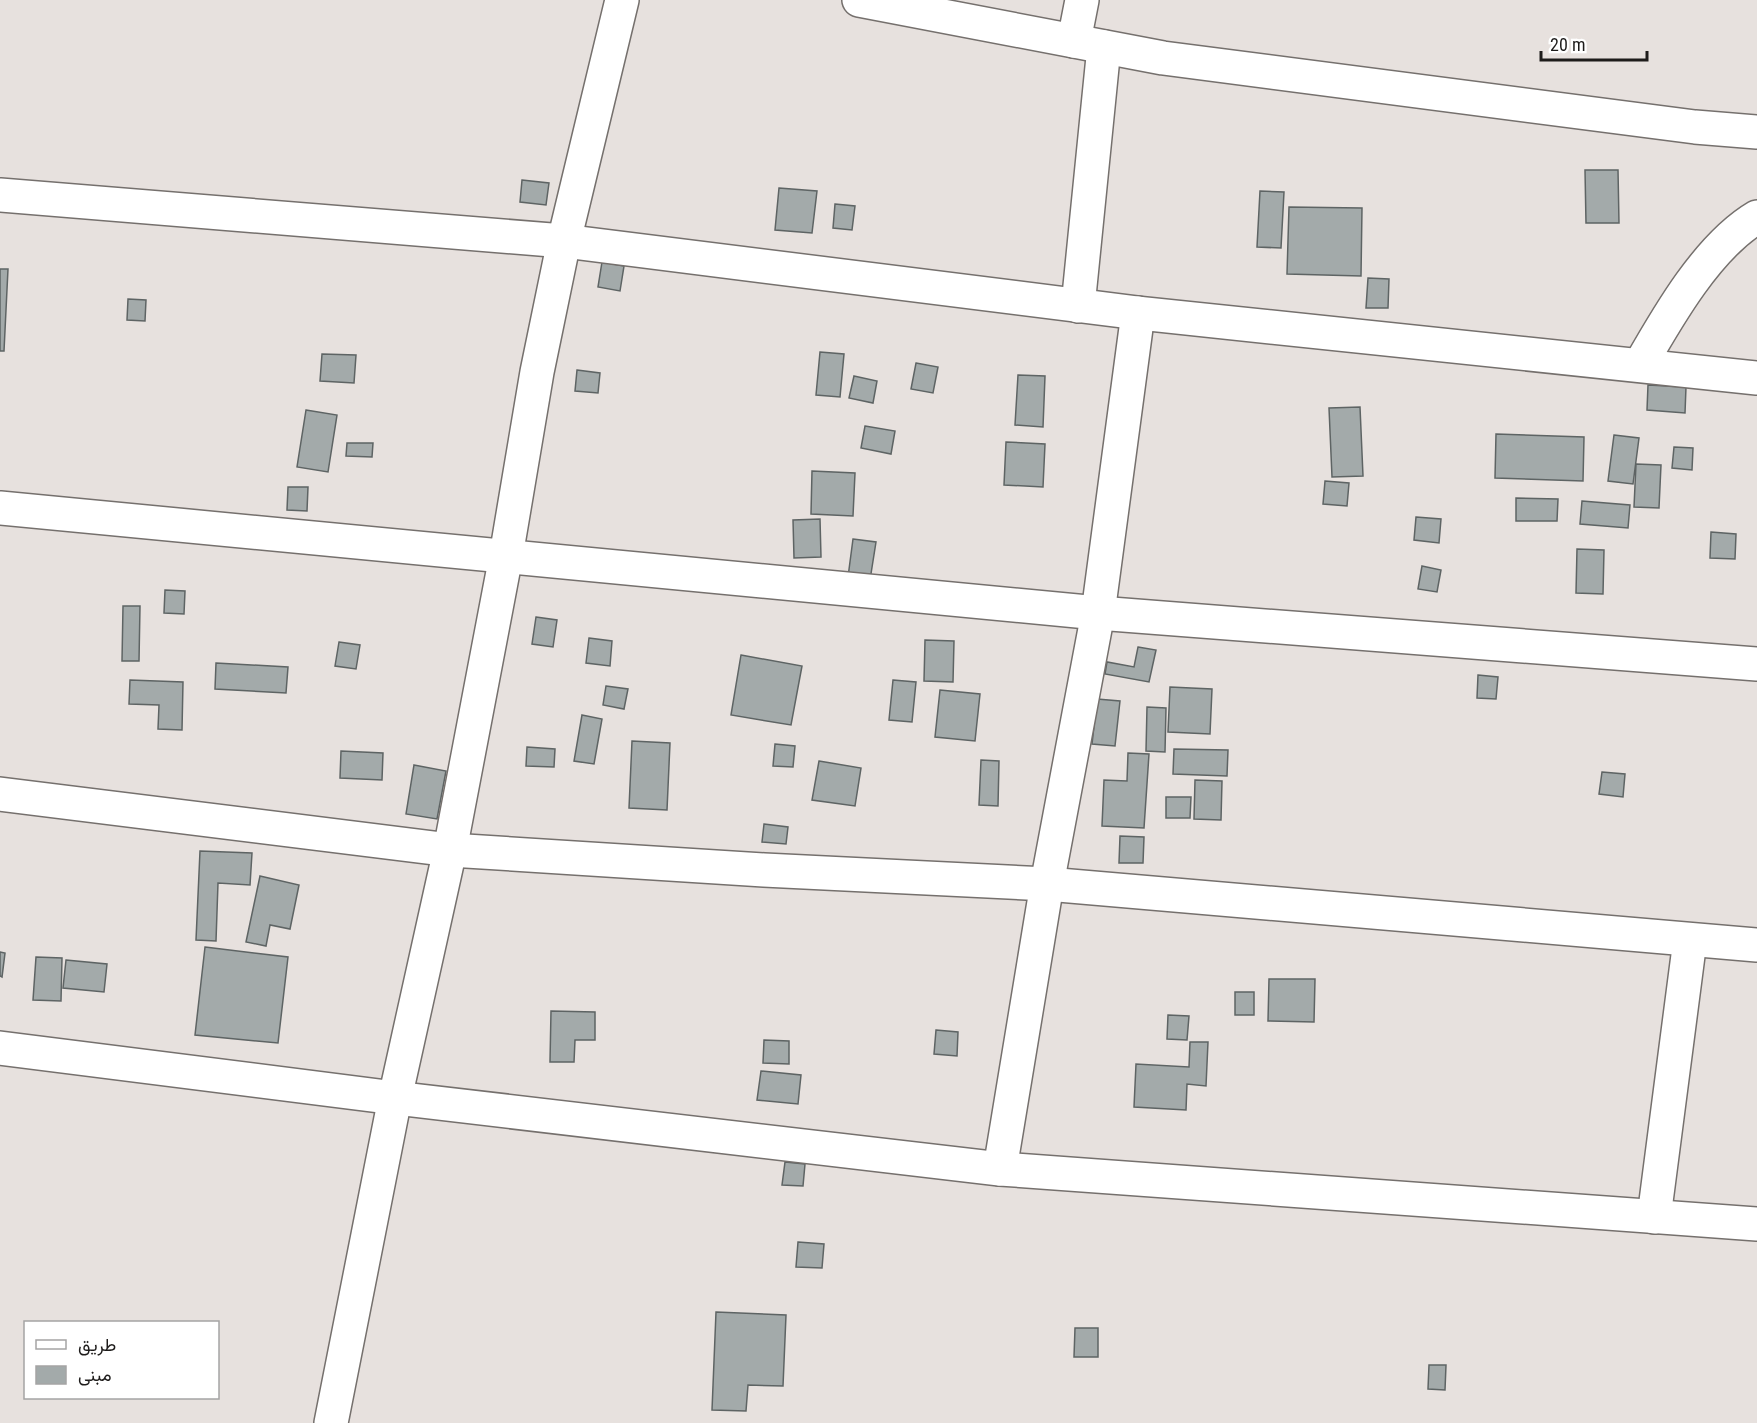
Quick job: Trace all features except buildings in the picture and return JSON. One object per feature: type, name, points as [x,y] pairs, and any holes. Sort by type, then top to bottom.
[{"type":"street","points":[[331,1423],[395,1098],[450,850],[506,556],[537,372],[564,241],[622,0]]},
{"type":"street","points":[[859,0],[1175,59],[1671,124],[1757,132]]},
{"type":"street","points":[[1078,306],[1089,44],[1082,0]]},
{"type":"street","points":[[0,195],[564,241],[1138,313],[1757,378]]},
{"type":"street","points":[[1640,365],[1682,293],[1741,226],[1757,217]]},
{"type":"street","points":[[1000,1169],[1047,884],[1098,613],[1138,313]]},
{"type":"street","points":[[0,508],[1098,613],[1757,664]]},
{"type":"street","points":[[0,794],[450,850],[764,870],[1047,884],[1757,945]]},
{"type":"street","points":[[1654,1217],[1690,940]]},
{"type":"street","points":[[0,1048],[395,1098],[1000,1169],[1757,1224]]}]
